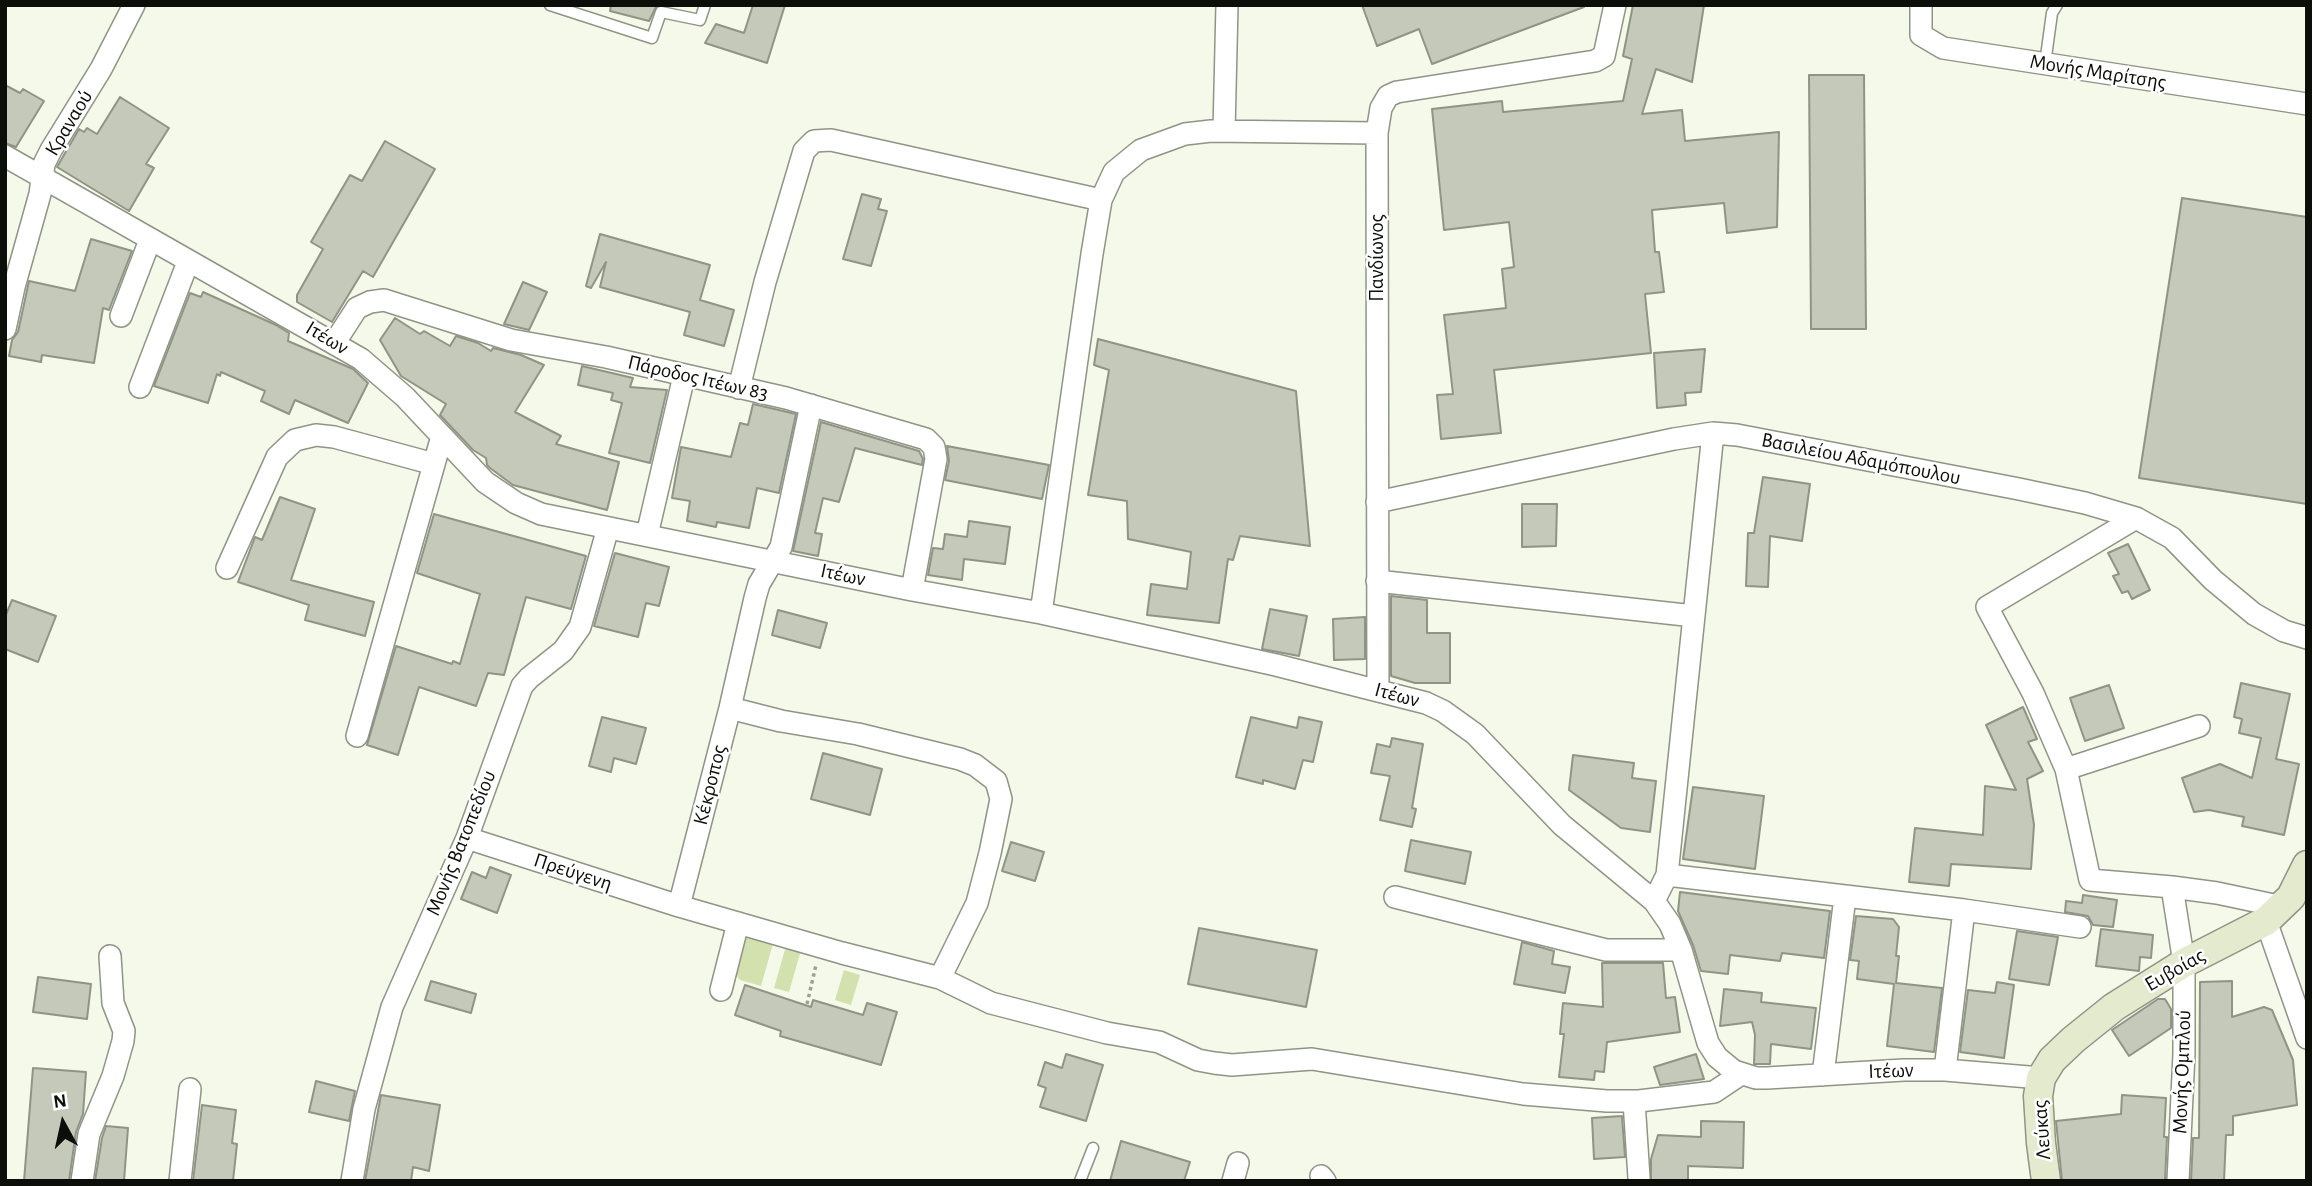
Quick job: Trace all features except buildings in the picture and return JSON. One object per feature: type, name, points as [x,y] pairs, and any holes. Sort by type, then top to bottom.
[{"type":"main road","name":"Ευβοίας","points":[[2041,1079],[2060,1051],[2114,1007],[2291,896]]},
{"type":"main road","name":"Λεύκας","points":[[2041,1079],[2038,1114],[2046,1181]]},
{"type":"street","name":"Κραναού","points":[[5,329],[9,285],[40,194],[51,149],[86,96],[134,5]]},
{"type":"street","points":[[1224,131],[1227,5]]},
{"type":"street","name":"Πανδίωνος","points":[[1378,690],[1377,133],[1384,102],[1388,96],[1397,92],[1595,61],[1604,56],[1615,5]]},
{"type":"street","name":"Μονής Μαρίτσης","points":[[1921,5],[1921,34],[1943,48],[2307,104]]},
{"type":"street","points":[[1041,614],[1101,200],[1114,172],[1141,150],[1185,134],[1224,131],[1377,133]]},
{"type":"street","points":[[739,388],[765,282],[804,151],[814,141],[831,141],[1101,200]]},
{"type":"street","name":"Ιτέων","points":[[5,156],[188,262],[335,342],[379,373],[485,482],[516,503],[541,514],[1276,664],[1426,703],[1452,716],[1475,734],[1562,825],[1654,901],[1670,924],[1681,950],[1709,1043],[1727,1067],[1741,1074],[1768,1079],[1875,1070],[1945,1070],[2041,1079]]},
{"type":"street","points":[[121,316],[150,240]]},
{"type":"street","points":[[140,387],[188,262]]},
{"type":"street","name":"Πάροδος Ιτέων 83","points":[[335,342],[357,308],[384,300],[510,340],[607,357],[811,405],[926,439],[934,447],[936,459],[912,590]]},
{"type":"street","points":[[647,535],[684,376]]},
{"type":"street","name":"Κέκροπος","points":[[679,906],[755,598],[759,584],[781,547],[811,405]]},
{"type":"street","points":[[1654,901],[1667,875],[1713,433]]},
{"type":"street","name":"Βασιλείου Αδαμόπουλου","points":[[1377,502],[1624,449],[1713,433],[1737,435],[2019,489],[2085,503],[2136,518],[2155,526],[2172,538],[2213,580],[2253,614],[2284,631],[2307,638]]},
{"type":"street","points":[[227,568],[277,457],[295,440],[317,435],[334,437],[434,464]]},
{"type":"street","points":[[356,736],[442,436]]},
{"type":"street","points":[[2136,518],[1987,607],[2033,693],[2066,769],[2090,880],[2217,893],[2291,896],[2307,1038]]},
{"type":"street","name":"Μονής Βατοπεδίου","points":[[352,1181],[364,1109],[391,1007],[467,838],[522,686],[528,678],[563,651],[580,626],[608,528]]},
{"type":"street","points":[[1377,581],[1694,617]]},
{"type":"street","points":[[730,708],[780,721],[858,733],[960,759],[975,765],[996,781],[1001,799],[976,903],[940,978]]},
{"type":"street","points":[[2066,769],[2199,726]]},
{"type":"street","name":"Πρεύγενη","points":[[467,838],[679,906]]},
{"type":"street","points":[[1667,875],[1964,910],[2080,927]]},
{"type":"street","name":"Μονής Ομπλού","points":[[2172,887],[2184,963],[2184,1053],[2178,1181]]},
{"type":"street","points":[[1395,897],[1606,950],[1681,950]]},
{"type":"street","points":[[1823,1075],[1845,897]]},
{"type":"street","points":[[679,906],[940,978],[992,1003],[1107,1033],[1159,1042],[1198,1060],[1214,1063],[1232,1065],[1312,1059],[1523,1094],[1584,1100],[1634,1101],[1714,1092],[1741,1074]]},
{"type":"street","points":[[1945,1070],[1964,910]]},
{"type":"street","points":[[720,990],[738,923]]},
{"type":"street","points":[[82,1181],[89,1134],[113,1076],[123,1041],[124,1031],[113,1003],[110,956]]},
{"type":"street","points":[[180,1181],[190,1089]]},
{"type":"street","points":[[1634,1101],[1639,1178]]},
{"type":"lane","points":[[550,5],[652,38],[661,12],[700,20],[705,5]]},
{"type":"lane","points":[[2045,64],[2052,13],[2057,5]]},
{"type":"lane","points":[[1080,1181],[1093,1148]]},
{"type":"path","points":[[807,1004],[821,947]]},
{"type":"green space","points":[[744,932],[774,940],[761,986],[740,980],[733,971]]},
{"type":"green space","points":[[786,946],[801,950],[789,992],[774,988]]},
{"type":"green space","points":[[844,970],[860,975],[851,1005],[835,1000]]}]
